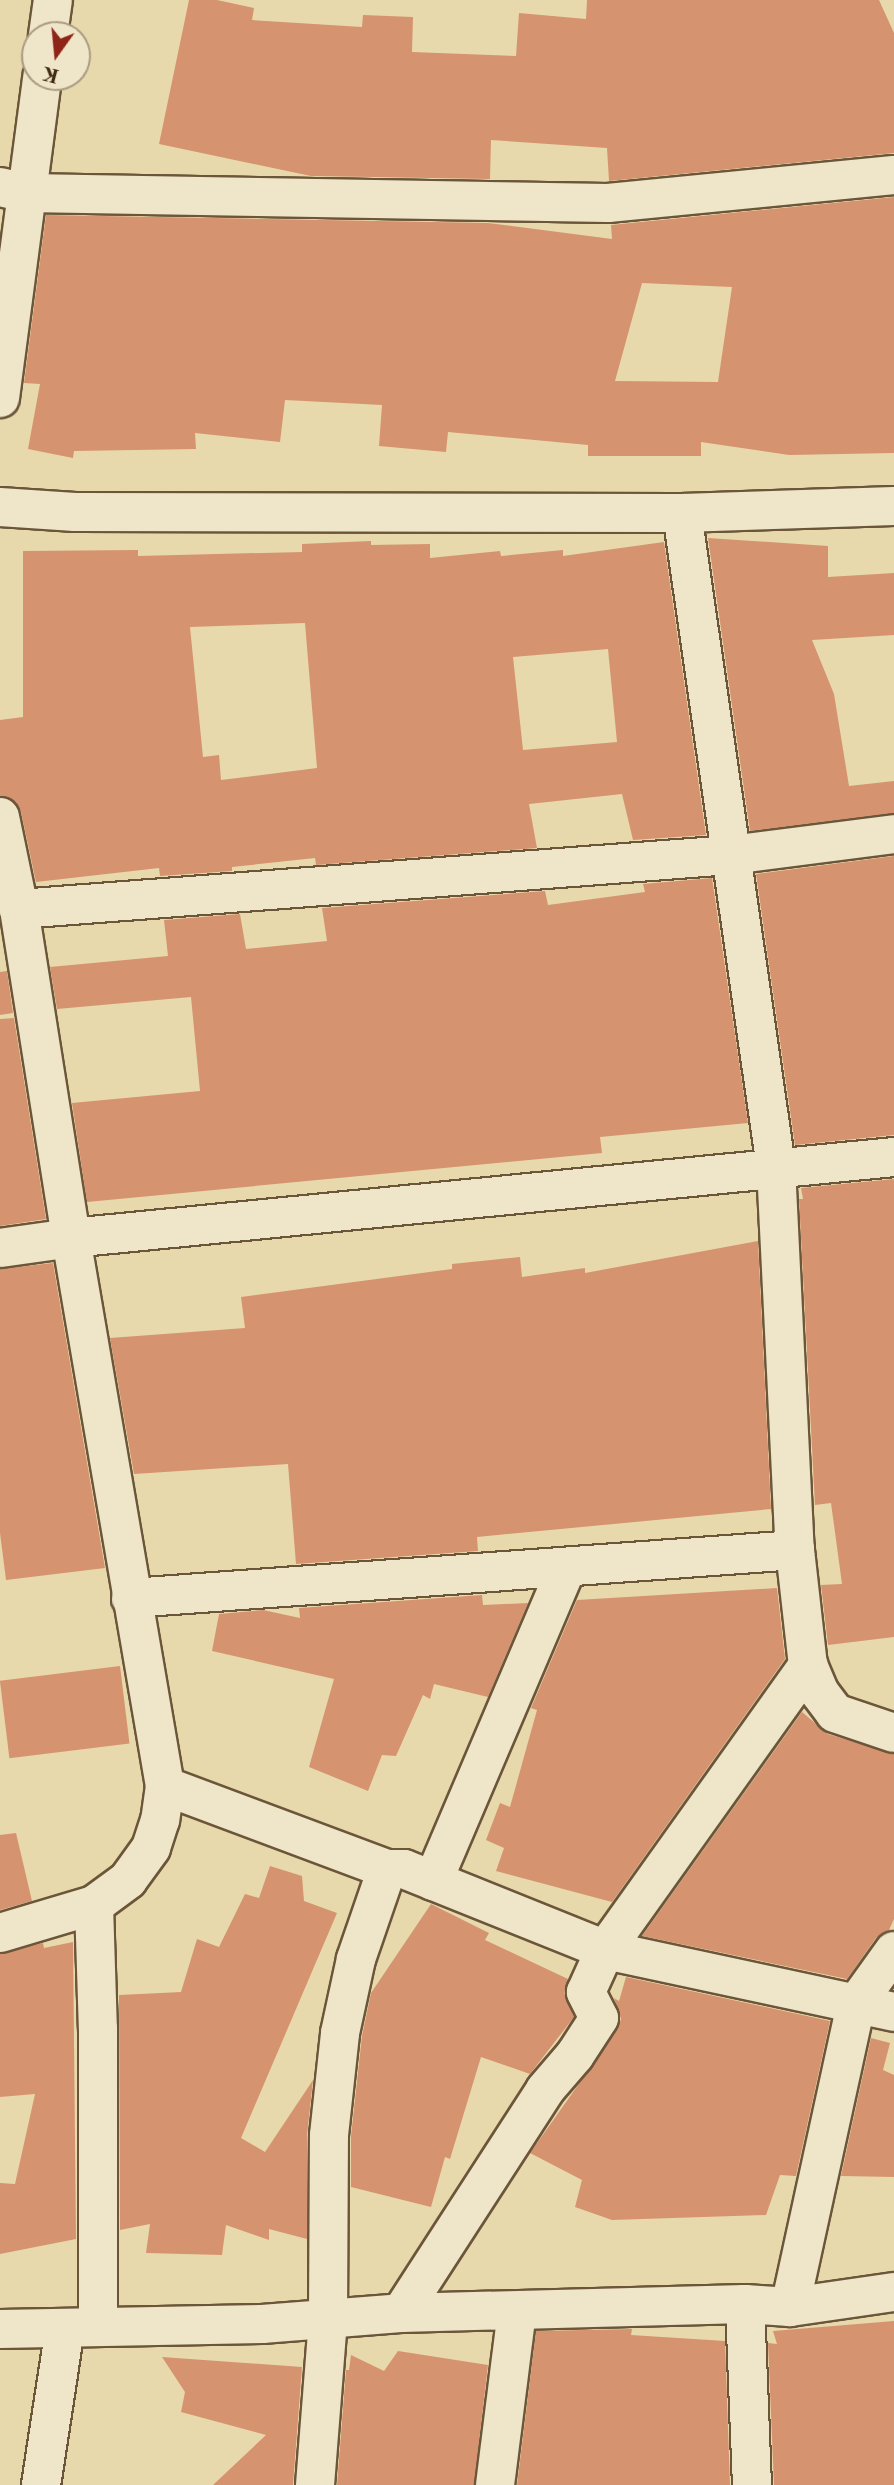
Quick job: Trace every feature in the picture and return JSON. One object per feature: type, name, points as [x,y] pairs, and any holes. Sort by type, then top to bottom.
[{"type":"street","points":[[0,398],[14,190],[39,91]]},
{"type":"street","points":[[14,190],[608,203],[894,176]]},
{"type":"street","points":[[0,507],[75,512],[682,513],[894,506]]},
{"type":"street","points":[[682,513],[776,1167],[795,1550],[808,1665],[820,1693],[835,1713],[894,1733]]},
{"type":"street","points":[[0,817],[19,909],[71,1238],[165,1786],[160,1820],[150,1848],[128,1880],[94,1905],[78,1907],[31,1925],[0,1933]]},
{"type":"street","points":[[19,909],[731,855],[894,834]]},
{"type":"street","points":[[0,1248],[71,1238],[894,1157]]},
{"type":"street","points":[[131,1598],[795,1550]]},
{"type":"street","points":[[433,1881],[567,1567]]},
{"type":"street","points":[[401,2313],[545,2090],[575,2055],[599,2018],[586,1992],[605,1950],[808,1665]]},
{"type":"street","points":[[165,1786],[387,1869],[404,1869],[605,1950],[894,2012]]},
{"type":"street","points":[[315,2485],[328,2319],[329,2135],[340,2033],[356,1959],[387,1869]]},
{"type":"street","points":[[41,2485],[82,2328],[98,2029],[94,1905]]},
{"type":"street","points":[[790,2307],[856,2004],[894,1951]]},
{"type":"street","points":[[0,2329],[262,2324],[401,2313],[745,2304],[790,2307],[894,2292]]},
{"type":"street","points":[[745,2304],[752,2485]]},
{"type":"street","points":[[495,2485],[517,2311]]},
{"type":"building","points":[[189,0],[217,0],[254,8],[252,20],[362,27],[363,15],[413,17],[412,52],[516,56],[519,13],[586,19],[587,0],[879,0],[894,33],[894,153],[609,181],[607,148],[491,140],[490,179],[311,176],[159,144]]},
{"type":"building","points":[[894,197],[894,453],[789,455],[701,442],[701,456],[588,456],[588,445],[448,432],[446,452],[379,446],[382,405],[285,400],[280,442],[195,433],[196,449],[74,451],[73,458],[28,449],[40,384],[24,383],[46,215],[488,223],[612,239],[611,225]],"holes":[[[642,283],[732,287],[718,382],[615,381]]]},
{"type":"building","points":[[708,538],[828,546],[828,577],[894,573],[894,635],[812,640],[834,694],[849,786],[894,781],[894,813],[750,831]]},
{"type":"building","points":[[371,541],[371,545],[430,544],[430,558],[500,551],[501,556],[563,550],[563,556],[664,542],[706,835],[633,840],[622,794],[529,804],[537,848],[316,865],[315,858],[232,867],[232,871],[160,876],[159,868],[36,882],[21,812],[16,802],[0,796],[0,720],[23,717],[23,551],[138,550],[138,556],[302,552],[302,544]],"holes":[[[305,623],[317,768],[221,780],[219,755],[203,757],[190,627]],[[608,649],[617,742],[523,750],[513,657]]]},
{"type":"building","points":[[894,856],[894,1135],[795,1145],[756,874]]},
{"type":"building","points":[[712,878],[748,1123],[600,1137],[602,1153],[87,1202],[72,1103],[200,1091],[191,997],[57,1009],[50,967],[168,956],[164,920],[240,914],[246,949],[327,941],[322,908],[545,891],[548,905],[645,892],[643,884]]},
{"type":"building","points":[[7,971],[13,1013],[0,1015],[0,972]]},
{"type":"building","points":[[14,1018],[46,1219],[0,1226],[0,1019]]},
{"type":"building","points":[[894,1179],[894,1637],[828,1645],[821,1585],[842,1584],[831,1503],[815,1505],[799,1199],[803,1199],[801,1188]]},
{"type":"building","points":[[758,1241],[771,1509],[477,1537],[478,1551],[296,1564],[288,1464],[134,1474],[110,1338],[245,1328],[241,1297],[452,1269],[452,1264],[520,1257],[522,1277],[585,1268],[585,1273]]},
{"type":"building","points":[[53,1263],[105,1568],[6,1580],[0,1533],[0,1269]]},
{"type":"building","points":[[777,1588],[785,1659],[612,1902],[496,1871],[504,1848],[486,1840],[500,1803],[510,1807],[537,1710],[531,1708],[577,1600]]},
{"type":"building","points":[[482,1595],[483,1605],[528,1603],[488,1697],[434,1684],[430,1699],[423,1695],[396,1756],[382,1755],[368,1791],[309,1767],[334,1679],[212,1651],[219,1614],[263,1610],[300,1618],[299,1608]]},
{"type":"building","points":[[120,1666],[130,1743],[9,1758],[0,1681]]},
{"type":"building","points":[[802,1712],[828,1734],[894,1754],[894,1919],[889,1930],[876,1938],[847,1979],[642,1936]]},
{"type":"building","points":[[16,1833],[32,1901],[0,1910],[0,1835]]},
{"type":"building","points":[[270,1866],[302,1876],[304,1901],[337,1913],[241,2138],[265,2152],[313,2080],[307,2135],[307,2239],[269,2229],[269,2240],[226,2225],[222,2255],[146,2253],[150,2224],[120,2230],[119,1995],[181,1992],[197,1939],[219,1947],[245,1894],[259,1898]]},
{"type":"building","points":[[431,1904],[489,1933],[485,1940],[568,1979],[564,1993],[574,2017],[530,2074],[481,2057],[450,2159],[445,2157],[431,2207],[351,2187],[351,2136],[362,2036],[371,1993]]},
{"type":"building","points":[[73,1942],[76,2239],[0,2254],[0,2183],[15,2184],[35,2094],[0,2097],[0,1954],[43,1943],[44,1948]]},
{"type":"building","points":[[626,1977],[830,2021],[796,2176],[780,2175],[766,2215],[612,2220],[575,2207],[582,2180],[530,2153],[617,2030],[621,2019],[614,1998],[619,2001]]},
{"type":"building","points":[[871,2038],[890,2043],[883,2070],[894,2075],[894,2177],[841,2176]]},
{"type":"building","points":[[894,2321],[894,2485],[774,2485],[768,2343],[777,2344],[773,2331]]},
{"type":"building","points":[[632,2329],[631,2335],[725,2341],[730,2485],[517,2485],[536,2331]]},
{"type":"building","points":[[398,2351],[488,2365],[474,2485],[337,2485],[346,2370],[349,2370],[351,2355],[384,2371]]},
{"type":"building","points":[[162,2357],[302,2367],[293,2485],[213,2485],[266,2435],[181,2412],[185,2392]]}]
